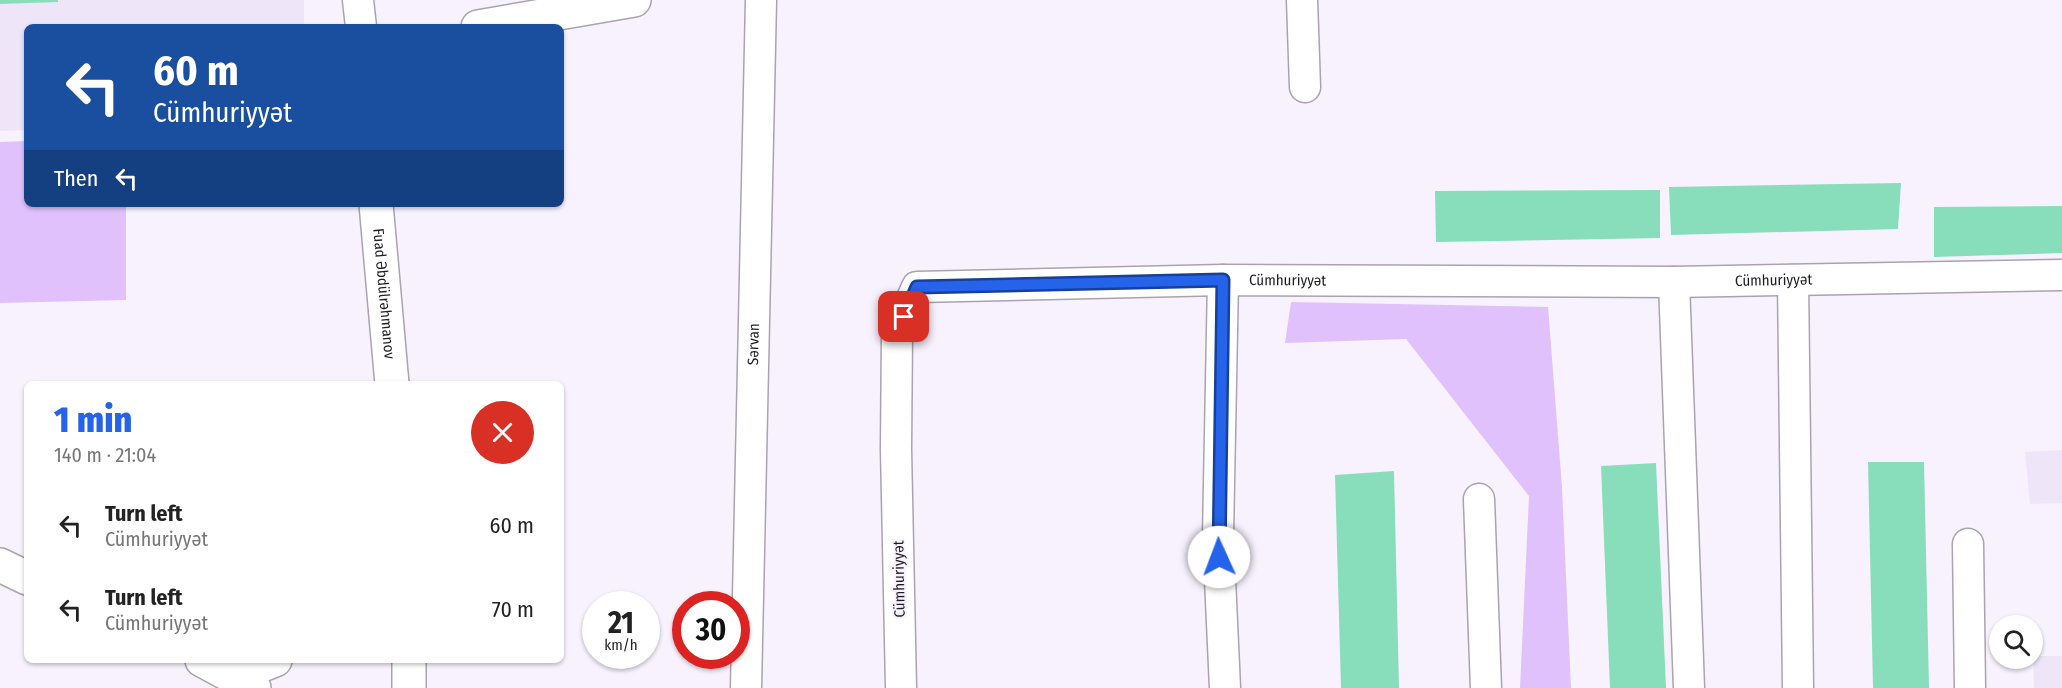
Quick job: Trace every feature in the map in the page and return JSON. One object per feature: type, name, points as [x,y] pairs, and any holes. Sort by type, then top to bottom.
[{"type":"main road","points":[[489,24],[554,7],[634,0]]},
{"type":"main road","name":"Fuad Əbdülrəhmanov","points":[[376,207],[392,381]]},
{"type":"main road","points":[[0,565],[24,577]]},
{"type":"main road","points":[[208,663],[244,682],[271,663]]},
{"type":"main road","points":[[409,663],[409,688]]},
{"type":"street","points":[[358,0],[361,24]]},
{"type":"street","name":"Sərvan","points":[[746,688],[761,0]]},
{"type":"street","points":[[1302,0],[1305,87]]},
{"type":"street","name":"Cümhuriyyət","points":[[900,688],[896,449],[897,332],[917,287],[1223,280],[1674,282],[2062,275]]},
{"type":"street","points":[[1223,280],[1218,535],[1225,688]]},
{"type":"street","points":[[1793,280],[1798,688]]},
{"type":"street","points":[[1674,282],[1689,688]]},
{"type":"street","points":[[1479,499],[1486,688]]},
{"type":"street","points":[[1968,544],[1970,688]]},
{"type":"shaded area","points":[[0,0],[304,0],[304,24],[24,24],[24,130],[0,131]]},
{"type":"shaded area","points":[[24,141],[24,207],[126,207],[126,300],[0,303],[0,142]]},
{"type":"shaded area","points":[[1291,302],[1548,307],[1562,487],[1571,688],[1520,688],[1529,496],[1406,339],[1285,343]]},
{"type":"shaded area","points":[[2062,450],[2062,503],[2030,504],[2025,452]]},
{"type":"shaded area","points":[[2043,656],[2062,656],[2062,688],[2034,688],[2033,669],[2043,669]]},
{"type":"building","points":[[0,0],[58,0],[58,2],[0,4]]},
{"type":"building","points":[[1901,183],[1898,229],[1671,235],[1669,187]]},
{"type":"building","points":[[1660,190],[1660,238],[1436,242],[1435,191]]},
{"type":"building","points":[[2062,206],[2062,253],[1934,257],[1934,207]]},
{"type":"building","points":[[1868,462],[1924,462],[1929,688],[1873,688]]},
{"type":"building","points":[[1656,463],[1666,688],[1610,688],[1601,466]]},
{"type":"building","points":[[1394,471],[1399,688],[1341,688],[1335,475]]},
{"type":"route","points":[[904,317],[917,287],[1223,280],[1219,557]]}]
